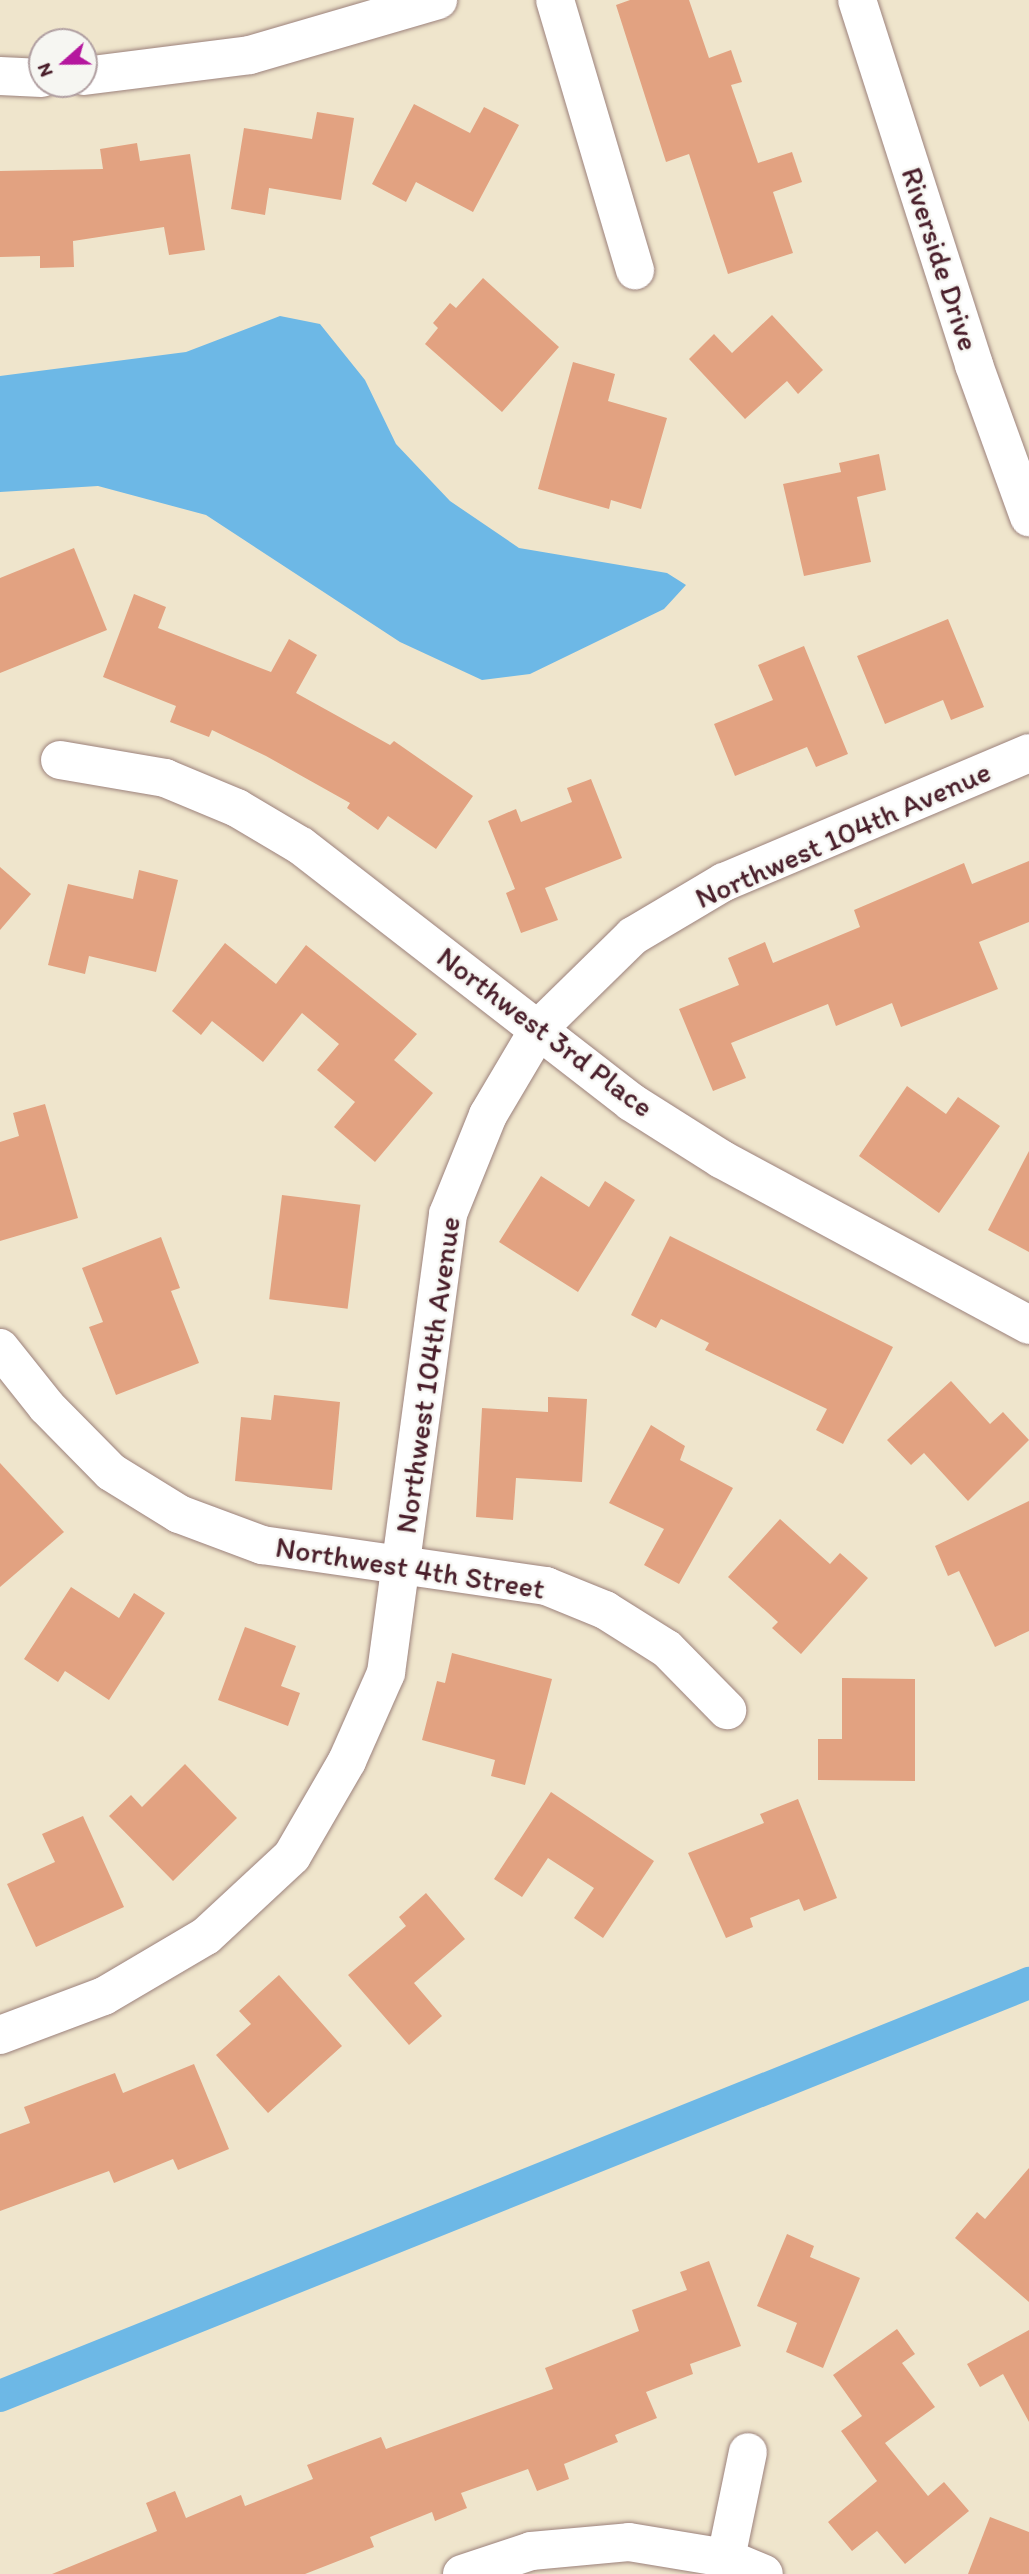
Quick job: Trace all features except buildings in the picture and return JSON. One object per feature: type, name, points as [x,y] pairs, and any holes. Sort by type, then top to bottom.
[{"type":"street","points":[[98,74],[250,55],[438,0]]},
{"type":"street","points":[[555,0],[635,270]]},
{"type":"street","name":"Riverside Drive","points":[[857,0],[974,365],[1029,517]]},
{"type":"street","points":[[0,76],[28,77]]},
{"type":"street","name":"Northwest 104th Avenue","points":[[0,2035],[104,1996],[206,1936],[292,1856],[347,1761],[386,1673],[447,1214],[488,1115],[540,1027],[633,936],[724,882],[1029,753]]},
{"type":"street","name":"Northwest 3rd Place","points":[[60,760],[165,778],[237,808],[301,846],[540,1027],[631,1102],[721,1159],[1029,1325]]},
{"type":"street","name":"Northwest 4th Street","points":[[0,1349],[47,1407],[111,1472],[179,1514],[262,1545],[401,1568],[546,1586],[605,1610],[667,1649],[727,1710]]},
{"type":"street","points":[[726,2558],[748,2452]]},
{"type":"street","points":[[462,2574],[530,2551],[629,2542],[726,2558],[764,2574]]},
{"type":"water","points":[[280,316],[320,324],[365,380],[396,444],[450,501],[519,548],[667,573],[686,585],[664,609],[530,674],[482,680],[400,642],[206,515],[98,486],[0,492],[0,376],[186,352]]},
{"type":"waterway","points":[[0,2396],[1029,1983]]}]
